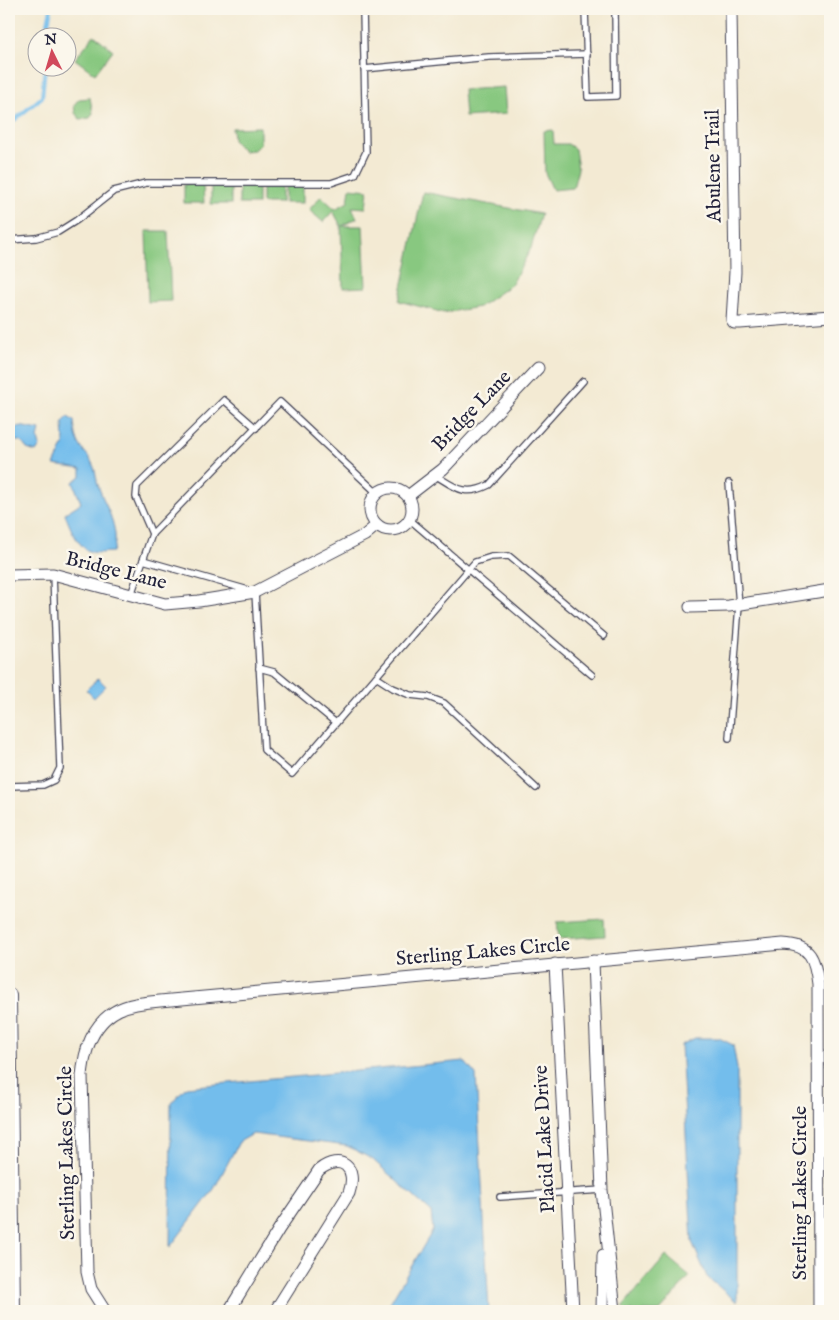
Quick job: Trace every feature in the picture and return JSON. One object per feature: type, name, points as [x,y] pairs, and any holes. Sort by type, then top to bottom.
[{"type":"street","name":"Abulene Trail","points":[[731,9],[734,272],[732,320],[734,323],[830,316]]},
{"type":"street","name":"Bridge Lane","points":[[408,496],[443,469],[538,368]]},
{"type":"street","points":[[385,488],[391,488],[398,489],[408,496],[412,506],[410,519],[406,524],[396,530],[384,529],[372,520],[371,502],[377,493],[385,488]]},
{"type":"street","name":"Bridge Lane","points":[[9,576],[53,574],[165,604],[199,601],[255,592],[365,535],[377,525]]},
{"type":"street","points":[[690,607],[739,605],[830,590]]},
{"type":"street","name":"Sterling Lakes Circle","points":[[105,1311],[91,1289],[87,1272],[82,1076],[84,1058],[89,1041],[98,1026],[111,1014],[135,1004],[171,1000],[783,944],[800,946],[808,951],[816,966],[818,984],[819,1311]]},
{"type":"street","points":[[593,961],[602,1190],[615,1311]]},
{"type":"street","name":"Placid Lake Drive","points":[[556,964],[573,1311]]},
{"type":"street","points":[[9,995],[14,1311]]},
{"type":"street","points":[[229,1311],[279,1229],[319,1170],[327,1164],[336,1162],[346,1165],[352,1174],[352,1184],[349,1193],[275,1311]]},
{"type":"street","points":[[602,1311],[604,1211]]},
{"type":"lane","points":[[9,240],[36,238],[58,232],[114,191],[146,183],[331,183],[355,175],[366,152],[363,9]]},
{"type":"lane","points":[[585,9],[588,97],[616,96],[615,9]]},
{"type":"lane","points":[[364,69],[489,57],[587,54]]},
{"type":"lane","points":[[435,475],[459,489],[476,491],[489,485],[582,381]]},
{"type":"lane","points":[[152,534],[136,497],[137,486],[224,400],[256,428]]},
{"type":"lane","points":[[131,595],[152,534],[280,402],[377,493]]},
{"type":"lane","points":[[729,483],[739,605],[729,738]]},
{"type":"lane","points":[[410,519],[592,674]]},
{"type":"lane","points":[[143,560],[255,592],[264,750],[292,774],[475,562],[490,557],[509,556],[604,636]]},
{"type":"lane","points":[[9,786],[43,785],[54,780],[60,768],[53,574]]},
{"type":"lane","points":[[259,668],[274,672],[336,723]]},
{"type":"lane","points":[[376,677],[393,688],[410,695],[428,697],[444,703],[536,788]]},
{"type":"lane","points":[[500,1197],[602,1190]]},
{"type":"green space","points":[[94,35],[113,50],[95,74],[78,61],[78,55]]},
{"type":"green space","points":[[504,87],[506,114],[465,117],[463,90]]},
{"type":"green space","points":[[90,98],[93,113],[90,118],[80,119],[75,113],[74,105],[79,99]]},
{"type":"green space","points":[[260,127],[260,144],[254,150],[243,151],[233,140],[232,128]]},
{"type":"green space","points":[[553,130],[554,144],[568,144],[575,149],[578,169],[573,188],[553,190],[545,173],[544,131]]},
{"type":"green space","points":[[184,184],[203,184],[204,203],[184,203]]},
{"type":"green space","points":[[281,184],[281,203],[262,203],[262,185]]},
{"type":"green space","points":[[284,184],[303,184],[303,203],[284,203]]},
{"type":"green space","points":[[211,185],[231,185],[231,204],[211,204]]},
{"type":"green space","points":[[239,185],[258,185],[258,204],[239,204]]},
{"type":"green space","points":[[350,188],[368,190],[366,208],[352,207],[357,218],[342,226],[363,226],[366,287],[343,288],[341,226],[333,211],[323,222],[309,210],[321,196],[335,209],[348,202]]},
{"type":"green space","points":[[423,192],[541,214],[531,248],[512,284],[479,307],[444,313],[399,301]]},
{"type":"green space","points":[[146,231],[168,231],[171,301],[148,302]]},
{"type":"green space","points":[[604,919],[605,936],[559,939],[557,922]]},
{"type":"green space","points":[[666,1256],[690,1276],[660,1311],[627,1311],[622,1307]]},
{"type":"water","points":[[68,417],[74,421],[78,441],[93,466],[98,485],[114,526],[115,543],[113,552],[97,553],[87,550],[71,530],[66,518],[65,513],[81,503],[73,482],[81,476],[81,469],[54,465],[64,444],[63,422]]},
{"type":"water","points":[[19,426],[40,430],[38,438],[40,446],[36,452],[27,449],[21,441],[9,441],[11,431]]},
{"type":"water","points":[[98,678],[106,686],[94,698],[86,690]]},
{"type":"water","points":[[695,1038],[719,1038],[733,1045],[737,1068],[737,1302],[707,1277],[692,1242],[681,1045]]},
{"type":"water","points":[[464,1061],[476,1075],[489,1311],[385,1311],[433,1230],[431,1212],[372,1159],[347,1146],[253,1134],[239,1142],[214,1189],[170,1247],[171,1103],[186,1087]]},
{"type":"waterway","points":[[47,28],[51,9]]},
{"type":"waterway","points":[[11,123],[42,97],[44,78]]}]
